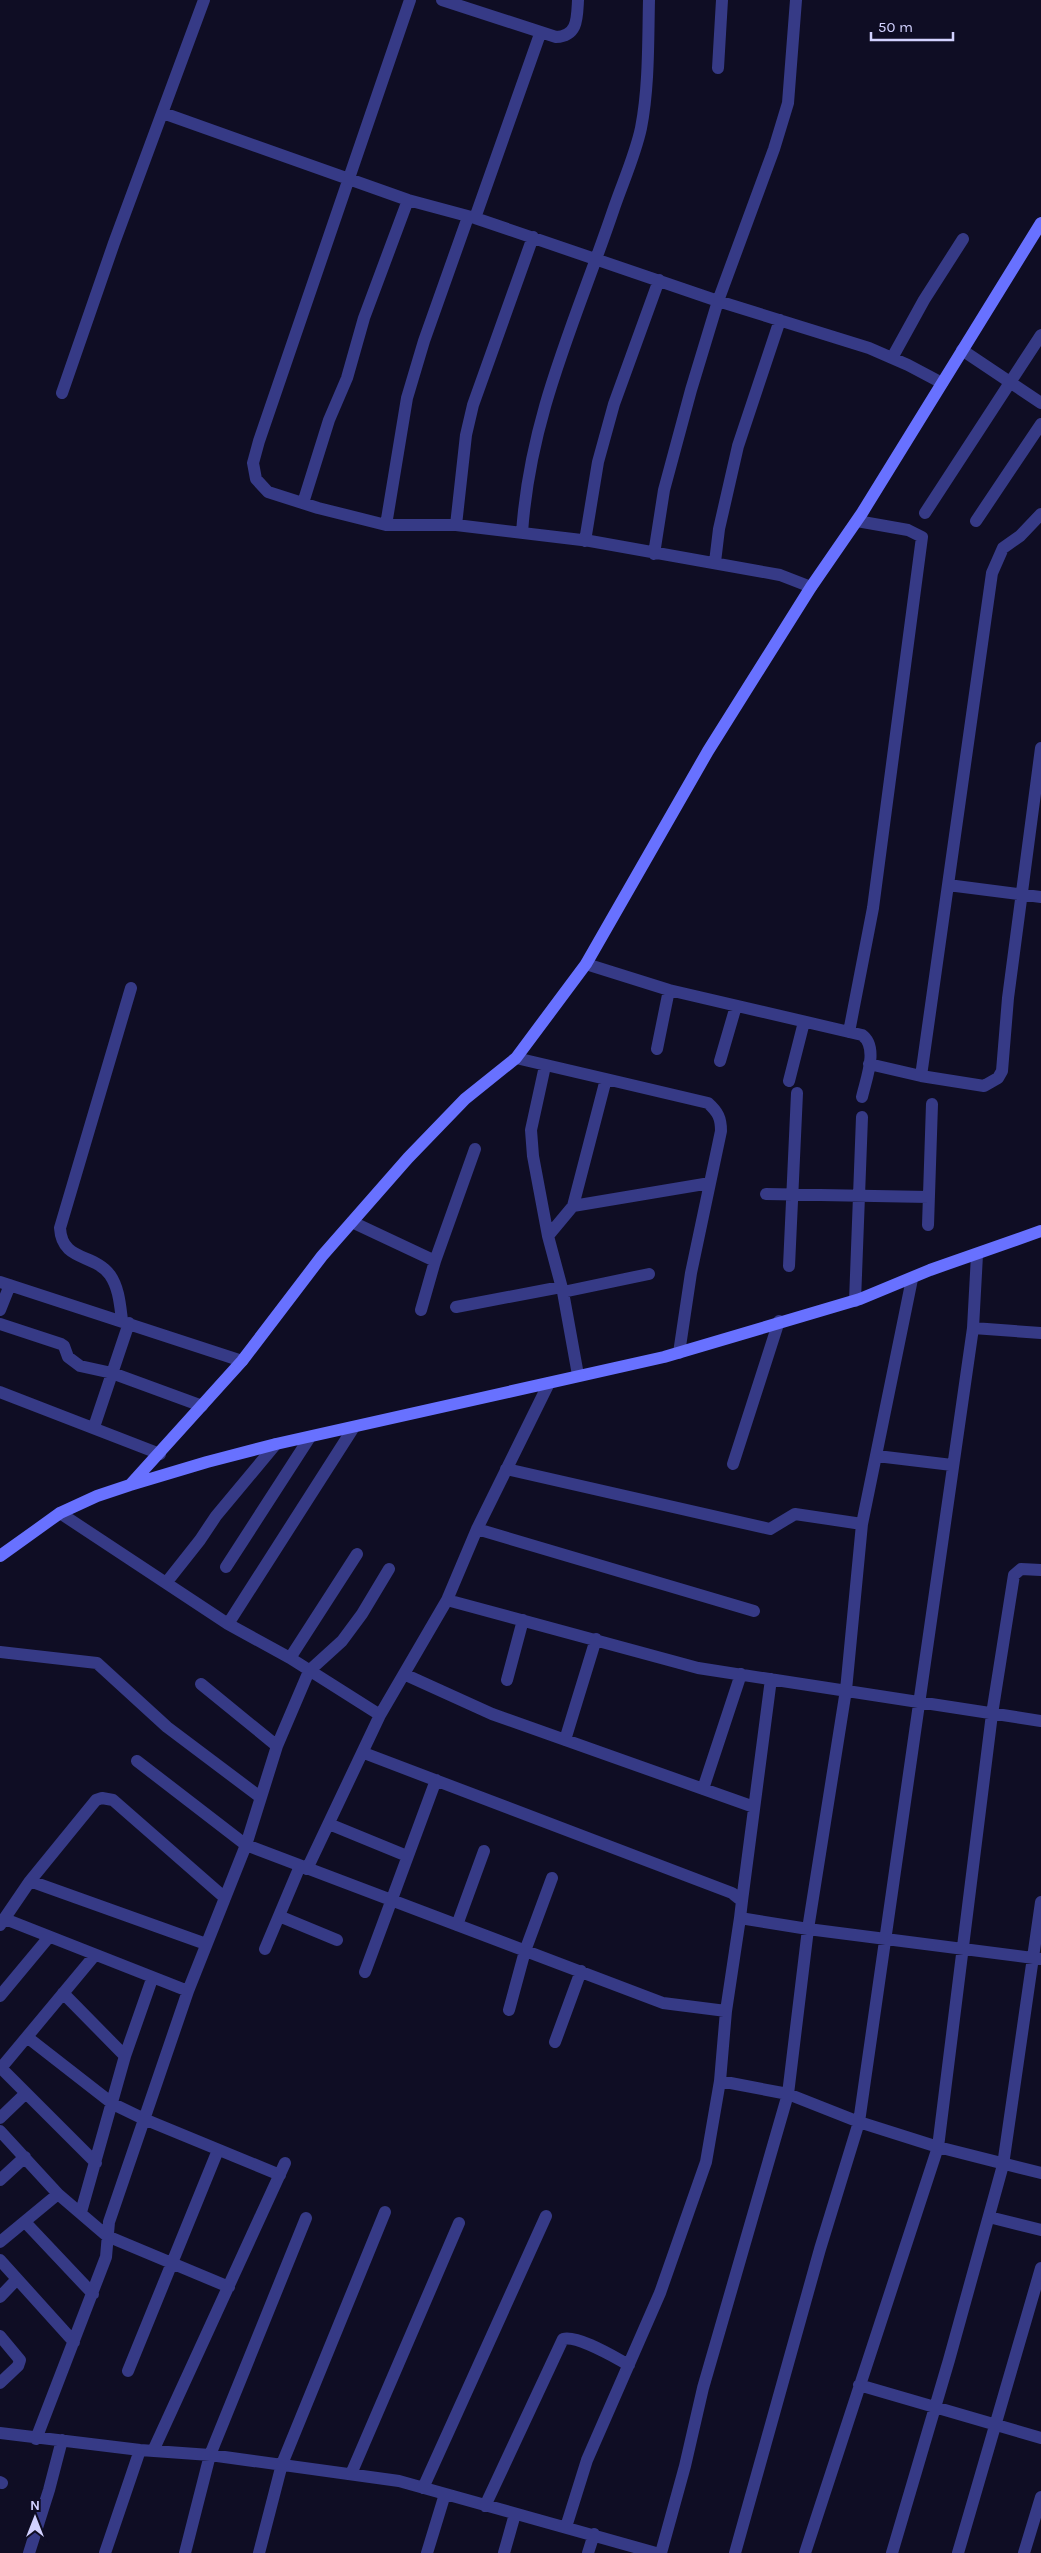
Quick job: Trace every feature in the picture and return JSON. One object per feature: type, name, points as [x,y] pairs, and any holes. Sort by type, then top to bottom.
[{"type":"street","points":[[62,393],[114,243],[204,0]]},
{"type":"street","points":[[410,0],[253,463],[256,478],[268,492],[386,525],[456,525],[585,541],[654,554],[715,562],[780,575],[811,587]]},
{"type":"street","points":[[442,0],[540,34],[564,37],[573,32],[576,24],[578,0]]},
{"type":"street","points":[[522,533],[524,495],[549,387],[574,315],[597,259],[640,129],[649,0]]},
{"type":"street","points":[[718,68],[722,0]]},
{"type":"street","points":[[654,554],[664,490],[690,390],[718,301],[774,149],[788,103],[796,0]]},
{"type":"street","points":[[386,525],[407,398],[424,341],[540,34]]},
{"type":"street","points":[[163,113],[408,200],[533,237],[718,301],[869,348],[942,383]]},
{"type":"street","points":[[303,503],[330,420],[347,378],[364,318],[408,200]]},
{"type":"street","points":[[130,1485],[242,1361],[322,1256],[408,1158],[465,1099],[516,1058],[586,964],[708,752],[811,587],[857,521],[1041,223]]},
{"type":"street","points":[[456,525],[466,435],[473,405],[533,237]]},
{"type":"street","points":[[892,358],[963,239]]},
{"type":"street","points":[[585,541],[598,462],[614,404],[659,280]]},
{"type":"street","points":[[715,562],[723,506],[738,446],[780,320]]},
{"type":"street","points":[[925,513],[1041,336]]},
{"type":"street","points":[[962,350],[1041,403]]},
{"type":"street","points":[[976,521],[1041,424]]},
{"type":"street","points":[[921,1076],[992,573],[1003,548],[1020,536],[1041,514]]},
{"type":"street","points":[[849,1032],[873,908],[922,537],[908,530],[857,521]]},
{"type":"street","points":[[869,1064],[921,1076],[984,1086],[998,1078],[1002,1071],[1008,998],[1041,748]]},
{"type":"street","points":[[948,885],[1041,897]]},
{"type":"street","points":[[586,964],[669,990],[862,1035],[870,1043],[869,1064],[862,1096]]},
{"type":"street","points":[[94,1427],[112,1373],[125,1321],[118,1293],[109,1273],[102,1267],[65,1247],[61,1240],[60,1228],[132,988]]},
{"type":"street","points":[[657,1049],[669,990]]},
{"type":"street","points":[[720,1061],[736,1006]]},
{"type":"street","points":[[789,1081],[804,1022]]},
{"type":"street","points":[[516,1058],[708,1103],[716,1110],[722,1120],[722,1132],[690,1273],[679,1352]]},
{"type":"street","points":[[545,1066],[531,1130],[533,1156],[578,1374]]},
{"type":"street","points":[[548,1236],[573,1206],[606,1079]]},
{"type":"street","points":[[789,1266],[797,1093]]},
{"type":"street","points":[[928,1225],[932,1104]]},
{"type":"street","points":[[855,1301],[862,1117]]},
{"type":"street","points":[[420,1310],[435,1261],[475,1149]]},
{"type":"street","points":[[573,1206],[710,1184]]},
{"type":"street","points":[[766,1194],[928,1197]]},
{"type":"street","points":[[352,1222],[435,1261]]},
{"type":"street","points":[[0,1556],[60,1513],[97,1496],[130,1485],[276,1444],[550,1383],[578,1374],[679,1352],[779,1321],[855,1301],[930,1270],[1041,1231]]},
{"type":"street","points":[[735,2553],[817,2259],[859,2122],[887,1939],[952,1465],[973,1328],[977,1255]]},
{"type":"street","points":[[456,1307],[649,1274]]},
{"type":"street","points":[[661,2553],[685,2466],[703,2388],[788,2094],[808,1929],[846,1690],[862,1524],[912,1279]]},
{"type":"street","points":[[0,1310],[5,1284],[125,1321],[242,1361]]},
{"type":"street","points":[[733,1464],[779,1321]]},
{"type":"street","points":[[0,1324],[61,1344],[64,1346],[68,1357],[80,1366],[112,1373],[202,1406]]},
{"type":"street","points":[[973,1328],[1041,1333]]},
{"type":"street","points":[[265,1949],[303,1867],[329,1824],[364,1753],[380,1715],[406,1675],[447,1600],[477,1529],[550,1383]]},
{"type":"street","points":[[0,1392],[160,1454]]},
{"type":"street","points":[[228,1624],[354,1427]]},
{"type":"street","points":[[226,1567],[310,1437]]},
{"type":"street","points":[[166,1583],[200,1540],[216,1516],[276,1444]]},
{"type":"street","points":[[877,1456],[952,1465]]},
{"type":"street","points":[[506,1469],[770,1529],[795,1514],[862,1524]]},
{"type":"street","points":[[60,1513],[228,1624],[290,1658],[380,1715]]},
{"type":"street","points":[[477,1529],[754,1612]]},
{"type":"street","points":[[290,1658],[357,1554]]},
{"type":"street","points":[[36,2439],[106,2257],[109,2222],[188,1991],[246,1845],[277,1746],[309,1671],[342,1641],[362,1614],[389,1569]]},
{"type":"street","points":[[805,2553],[938,2147],[961,1949],[992,1714],[1014,1575],[1021,1569],[1041,1570]]},
{"type":"street","points":[[447,1600],[698,1668],[1041,1721]]},
{"type":"street","points":[[507,1680],[523,1620]]},
{"type":"street","points":[[564,1740],[596,1639]]},
{"type":"street","points":[[0,1652],[97,1663],[167,1727],[260,1797]]},
{"type":"street","points":[[704,1789],[741,1674]]},
{"type":"street","points":[[406,1675],[492,1714],[754,1807]]},
{"type":"street","points":[[566,2527],[587,2460],[660,2293],[703,2171],[720,2081],[726,2011],[771,1679]]},
{"type":"street","points":[[201,1684],[277,1746]]},
{"type":"street","points":[[364,1753],[706,1882],[732,1893],[742,1901]]},
{"type":"street","points":[[137,1760],[246,1845],[663,2003],[726,2011]]},
{"type":"street","points":[[365,1972],[390,1900],[436,1780]]},
{"type":"street","points":[[188,1991],[152,1979],[49,1937],[2,1922],[30,1881],[96,1800],[107,1798],[113,1800],[225,1898]]},
{"type":"street","points":[[329,1824],[407,1856]]},
{"type":"street","points":[[457,1925],[484,1851]]},
{"type":"street","points":[[509,2010],[525,1951],[552,1878]]},
{"type":"street","points":[[30,1881],[206,1944]]},
{"type":"street","points":[[892,2553],[936,2407],[1003,2165],[1038,1959],[1041,1902]]},
{"type":"street","points":[[279,1916],[337,1940]]},
{"type":"street","points":[[740,1918],[808,1929],[1038,1959]]},
{"type":"street","points":[[0,1996],[49,1937]]},
{"type":"street","points":[[95,1955],[1,2068],[96,2163]]},
{"type":"street","points":[[555,2042],[581,1971]]},
{"type":"street","points":[[81,2212],[125,2056],[152,1979]]},
{"type":"street","points":[[63,1993],[125,2056]]},
{"type":"street","points":[[27,2037],[113,2104],[144,2119],[280,2175]]},
{"type":"street","points":[[720,2081],[788,2094],[859,2122],[938,2147],[1003,2165],[1041,2173]]},
{"type":"street","points":[[0,2118],[26,2093]]},
{"type":"street","points":[[0,2131],[58,2194],[107,2236],[172,2265],[229,2287]]},
{"type":"street","points":[[128,2371],[218,2150]]},
{"type":"street","points":[[0,2180],[25,2157]]},
{"type":"street","points":[[154,2451],[285,2163]]},
{"type":"street","points":[[0,2242],[58,2194]]},
{"type":"street","points":[[259,2553],[282,2464],[385,2212]]},
{"type":"street","points":[[423,2488],[546,2216]]},
{"type":"street","points":[[989,2216],[1041,2230]]},
{"type":"street","points":[[185,2553],[210,2454],[306,2218]]},
{"type":"street","points":[[24,2222],[93,2294]]},
{"type":"street","points":[[351,2474],[459,2223]]},
{"type":"street","points":[[0,2260],[74,2342]]},
{"type":"street","points":[[958,2553],[1041,2268]]},
{"type":"street","points":[[0,2296],[17,2279]]},
{"type":"street","points":[[0,2336],[20,2360],[18,2366],[0,2383]]},
{"type":"street","points":[[485,2506],[563,2339],[569,2338],[598,2349],[629,2365]]},
{"type":"street","points":[[859,2385],[1041,2438]]},
{"type":"street","points":[[0,2433],[36,2439],[62,2440],[140,2450],[210,2454],[399,2482],[594,2534],[656,2553]]},
{"type":"street","points":[[29,2553],[49,2490],[62,2440]]},
{"type":"street","points":[[105,2553],[140,2450]]},
{"type":"street","points":[[427,2553],[445,2494]]},
{"type":"street","points":[[1024,2553],[1041,2497]]},
{"type":"street","points":[[504,2553],[515,2514]]},
{"type":"street","points":[[588,2553],[594,2534]]}]
